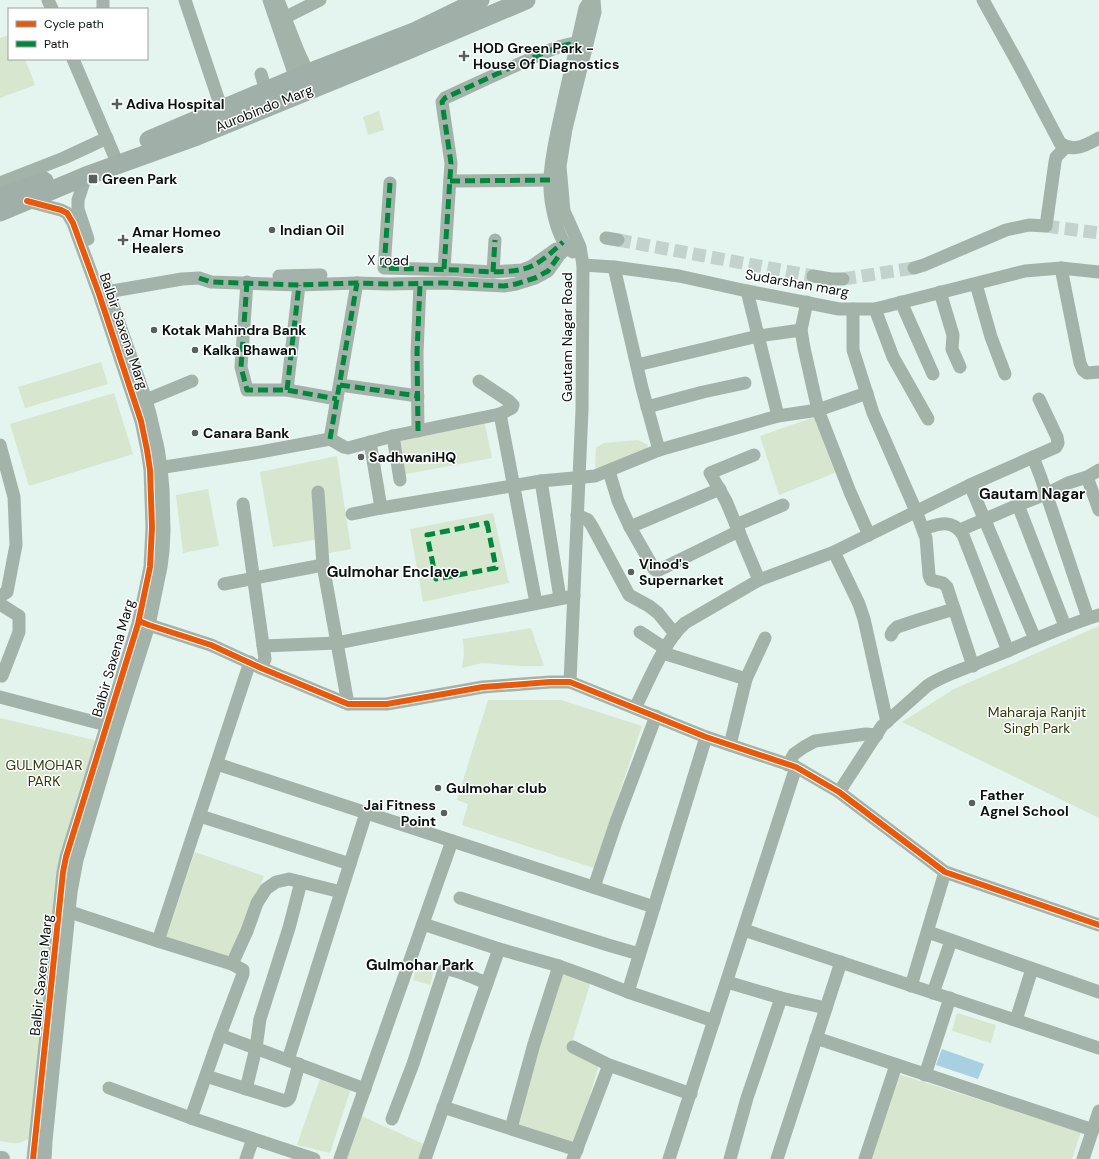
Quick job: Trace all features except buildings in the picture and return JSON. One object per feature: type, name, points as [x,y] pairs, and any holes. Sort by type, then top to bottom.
[{"type":"highway","name":"Aurobindo Marg","points":[[3,189],[68,173],[111,146],[222,110],[264,83],[302,76],[416,31],[480,0]]},
{"type":"highway","name":"Aurobindo Marg","points":[[0,212],[86,176],[196,136],[408,50],[526,0]]},
{"type":"street","points":[[185,0],[222,110]]},
{"type":"street","points":[[269,0],[302,76]]},
{"type":"street","points":[[278,0],[298,51],[302,76]]},
{"type":"street","points":[[284,18],[320,0]]},
{"type":"street","points":[[199,278],[212,282],[247,282],[299,285],[443,283],[493,286],[516,284],[535,278],[548,271],[562,249],[553,214],[550,180],[551,165],[585,8],[590,0]]},
{"type":"street","name":"Gautam Nagar Road","points":[[570,682],[582,410],[583,262],[580,247],[564,211],[560,166],[566,130],[595,12],[594,0]]},
{"type":"street","points":[[983,0],[1060,143],[1066,147],[1080,147],[1099,138]]},
{"type":"street","points":[[444,270],[451,163],[442,102],[445,98],[542,54],[577,42]]},
{"type":"street","points":[[75,60],[111,146]]},
{"type":"street","points":[[914,268],[1006,230],[1029,225],[1046,226],[1056,157],[1066,147]]},
{"type":"street","name":"Balbir Saxena Marg","points":[[33,1159],[64,910],[71,892],[77,860],[111,727],[144,623],[163,551],[164,524],[156,469],[158,448],[146,400],[77,221],[77,204],[86,176]]},
{"type":"street","points":[[450,181],[550,180]]},
{"type":"street","points":[[390,182],[384,268],[493,272],[522,270],[532,266],[553,252],[562,249]]},
{"type":"street","name":"Balbir Saxena Marg","points":[[27,201],[61,210],[77,221]]},
{"type":"street","points":[[493,272],[495,240]]},
{"type":"street","points":[[562,249],[583,262]]},
{"type":"street","name":"X road","points":[[104,292],[171,281],[233,276],[382,275],[509,277],[533,273],[548,265],[562,249]]},
{"type":"street","name":"Sudarshan marg","points":[[583,262],[679,276],[839,309],[875,309],[1025,271],[1061,268],[1099,272]]},
{"type":"street","points":[[614,266],[647,407],[659,450]]},
{"type":"street","points":[[1061,268],[1080,363],[1083,370],[1087,373],[1099,372]]},
{"type":"street","points":[[813,276],[831,279],[844,278]]},
{"type":"street","points":[[247,282],[241,368],[247,390],[287,390],[337,399]]},
{"type":"street","points":[[330,439],[357,283]]},
{"type":"street","points":[[418,431],[417,353],[420,284]]},
{"type":"street","points":[[976,284],[991,337],[1005,374]]},
{"type":"street","points":[[287,390],[299,285]]},
{"type":"street","points":[[747,291],[778,416]]},
{"type":"street","name":"Balbir Saxena Marg","points":[[104,292],[141,421],[147,450],[156,469]]},
{"type":"street","points":[[940,292],[953,335],[952,349],[960,367]]},
{"type":"street","points":[[807,302],[801,330],[818,410],[868,535]]},
{"type":"street","points":[[901,302],[933,374]]},
{"type":"street","points":[[853,308],[853,350],[873,413],[923,529],[926,538],[931,580],[943,583],[947,587],[973,666]]},
{"type":"street","points":[[875,309],[893,357],[928,419]]},
{"type":"street","points":[[637,365],[758,336],[801,330]]},
{"type":"street","points":[[146,400],[192,381]]},
{"type":"street","points":[[156,469],[330,439],[346,448],[393,436],[500,414],[510,410],[513,405],[512,403],[479,381]]},
{"type":"street","points":[[647,407],[703,392],[745,383]]},
{"type":"street","points":[[340,385],[418,396]]},
{"type":"street","points":[[352,514],[541,481],[595,476],[659,450],[778,416],[818,410],[867,393]]},
{"type":"street","points":[[635,708],[664,651],[678,629],[685,623],[759,580],[834,552],[970,485],[1056,447],[1058,443],[1057,437],[1039,399]]},
{"type":"street","points":[[500,414],[536,603]]},
{"type":"street","points":[[393,436],[400,480]]},
{"type":"street","points":[[370,442],[381,508]]},
{"type":"street","points":[[0,446],[14,497],[16,545],[6,592],[0,596]]},
{"type":"street","points":[[754,455],[710,472],[720,489],[738,528],[759,580]]},
{"type":"street","points":[[839,792],[882,726],[931,683],[1065,626],[1094,617],[1032,457]]},
{"type":"street","points":[[960,530],[1046,494],[1068,483],[1087,477],[1099,470]]},
{"type":"street","points":[[609,471],[618,501],[630,526],[654,569],[657,571],[783,505]]},
{"type":"street","points":[[1087,477],[1099,510]]},
{"type":"street","points":[[541,481],[560,598]]},
{"type":"street","points":[[970,485],[1036,639]]},
{"type":"street","points":[[630,526],[720,489]]},
{"type":"street","points":[[318,492],[323,565],[348,704]]},
{"type":"street","points":[[158,941],[216,764],[256,665],[265,659],[243,504]]},
{"type":"street","points":[[1018,505],[1065,626]]},
{"type":"street","points":[[577,515],[588,520],[592,526],[629,595],[649,606],[658,613],[675,634]]},
{"type":"street","points":[[923,529],[946,523],[960,530],[1008,651]]},
{"type":"street","points":[[834,552],[859,604],[864,619],[887,722]]},
{"type":"street","points":[[224,584],[253,580],[323,565]]},
{"type":"street","points":[[263,646],[337,643],[574,596]]},
{"type":"street","points":[[0,604],[19,616],[19,632],[2,676]]},
{"type":"street","points":[[891,635],[897,627],[954,609]]},
{"type":"street","points":[[144,623],[211,645],[348,704],[388,704],[483,687],[570,682],[706,737],[792,766],[839,792],[945,872],[1099,925]]},
{"type":"street","points":[[640,632],[664,651],[746,679]]},
{"type":"street","points":[[730,745],[746,679],[766,638]]},
{"type":"street","points":[[0,697],[111,727]]},
{"type":"street","points":[[594,887],[616,822],[656,716]]},
{"type":"street","points":[[669,1159],[744,930],[792,766],[794,754],[815,742],[866,734],[877,735]]},
{"type":"street","points":[[628,992],[706,737]]},
{"type":"street","points":[[216,764],[654,907]]},
{"type":"street","points":[[206,1076],[285,1101],[288,1100],[294,1062],[341,892],[366,813]]},
{"type":"street","points":[[200,816],[350,864]]},
{"type":"street","points":[[340,1159],[452,840]]},
{"type":"street","points":[[911,986],[945,872]]},
{"type":"street","points":[[232,964],[247,931],[257,903],[266,889],[276,882],[290,879],[341,892]]},
{"type":"street","points":[[246,1089],[256,1048],[260,1019],[289,928],[301,882]]},
{"type":"street","points":[[460,898],[608,946],[639,954]]},
{"type":"street","points":[[64,910],[232,964],[243,970],[243,974],[191,1118]]},
{"type":"street","name":"Balbir Saxena Marg","points":[[45,1159],[64,910]]},
{"type":"street","points":[[423,924],[499,949],[559,966],[628,992],[714,1021]]},
{"type":"street","points":[[744,930],[1099,1048]]},
{"type":"street","points":[[928,932],[1099,992]]},
{"type":"street","points":[[933,993],[951,940]]},
{"type":"street","points":[[425,1159],[499,949]]},
{"type":"street","points":[[776,1159],[841,962]]},
{"type":"street","points":[[511,1128],[534,1044],[559,966]]},
{"type":"street","points":[[392,1119],[413,1064],[444,970],[447,969],[487,983]]},
{"type":"street","points":[[1016,1020],[1032,969]]},
{"type":"street","points":[[727,982],[781,998],[826,1008]]},
{"type":"street","points":[[730,1159],[748,1098],[781,998]]},
{"type":"street","points":[[925,1075],[950,998]]},
{"type":"street","points":[[220,1035],[365,1089]]},
{"type":"street","points":[[816,1038],[1093,1130]]},
{"type":"street","points":[[573,1047],[609,1065],[691,1094]]},
{"type":"street","points":[[443,1107],[511,1128],[575,1154],[609,1065]]},
{"type":"street","points":[[865,1159],[896,1065]]},
{"type":"street","points":[[109,1088],[191,1118],[314,1159]]},
{"type":"street","points":[[1083,1159],[1099,1111]]},
{"type":"street","points":[[246,1159],[253,1139]]},
{"type":"green space","points":[[8,35],[8,60],[25,60],[35,85],[0,98],[0,38]]},
{"type":"green space","points":[[379,111],[384,130],[368,135],[363,117]]},
{"type":"green space","points":[[101,362],[108,384],[25,408],[18,387]]},
{"type":"green space","points":[[114,393],[133,454],[29,486],[10,424]]},
{"type":"green space","points":[[815,417],[835,473],[779,495],[760,436]]},
{"type":"green space","points":[[485,424],[492,458],[401,475],[395,442]]},
{"type":"green space","points":[[638,440],[648,445],[645,459],[595,468],[596,448],[604,443]]},
{"type":"green space","points":[[337,456],[351,549],[329,553],[320,539],[273,547],[260,472]]},
{"type":"green space","points":[[208,489],[219,546],[183,553],[176,495]]},
{"type":"green space","points":[[493,513],[509,583],[423,602],[410,529]]},
{"type":"green space","name":"Maharaja Ranjit Singh Park","points":[[1099,626],[1099,818],[902,722],[954,689]]},
{"type":"green space","points":[[531,628],[544,666],[482,663],[462,668],[464,654],[463,639]]},
{"type":"green space","points":[[488,700],[561,700],[642,726],[594,868],[462,825],[468,804],[457,800]]},
{"type":"green space","name":"GULMOHAR PARK","points":[[0,718],[94,740],[98,745],[30,1137],[20,1143],[0,1141]]},
{"type":"green space","points":[[195,852],[264,876],[231,959],[166,937]]},
{"type":"green space","points":[[418,962],[434,970],[430,985],[413,980]]},
{"type":"green space","points":[[561,970],[591,981],[569,1052],[599,1065],[575,1145],[516,1126]]},
{"type":"green space","points":[[957,1013],[996,1025],[991,1043],[952,1031]]},
{"type":"green space","points":[[898,1074],[1081,1132],[1072,1159],[871,1159]]},
{"type":"green space","points":[[321,1076],[351,1088],[330,1153],[297,1145]]},
{"type":"green space","points":[[361,1116],[426,1145],[421,1159],[345,1159]]},
{"type":"water","points":[[942,1049],[984,1064],[978,1079],[936,1065]]},
{"type":"tunnel","points":[[1046,226],[1099,233]]},
{"type":"tunnel","points":[[618,240],[813,276]]},
{"type":"tunnel","points":[[843,279],[914,268]]},
{"type":"marked path","points":[[444,269],[451,163],[442,102],[445,98],[540,54],[555,48],[577,43]]},
{"type":"marked path","points":[[450,181],[550,180]]},
{"type":"marked path","points":[[390,183],[384,268],[490,272],[515,271],[539,262],[563,242]]},
{"type":"marked path","points":[[493,272],[495,240]]},
{"type":"marked path","points":[[199,278],[211,282],[299,285],[443,283],[504,286],[535,278],[548,271],[558,257]]},
{"type":"marked path","points":[[247,282],[241,367],[247,390],[287,390],[337,399]]},
{"type":"marked path","points":[[330,439],[357,283]]},
{"type":"marked path","points":[[418,431],[417,353],[420,284]]},
{"type":"marked path","points":[[287,390],[299,285]]},
{"type":"marked path","points":[[340,385],[418,396]]},
{"type":"marked path","points":[[487,523],[496,568],[436,579],[427,535],[487,523]]},
{"type":"cycle path","points":[[27,201],[61,210],[67,213],[73,223],[99,294],[141,421],[150,470],[152,527],[150,567],[138,624],[66,857],[63,872],[33,1159]]},
{"type":"cycle path","points":[[139,621],[211,645],[261,668],[348,704],[387,704],[483,687],[570,682],[706,737],[796,767],[839,792],[945,872],[1099,925]]},
{"type":"place","name":"HOD Green Park - House Of Diagnostics","points":[[464,56]]},
{"type":"place","name":"Adiva Hospital","points":[[117,104]]},
{"type":"place","name":"Green Park","points":[[93,179]]},
{"type":"place","name":"Indian Oil","points":[[272,230]]},
{"type":"place","name":"Amar Homeo Healers","points":[[123,240]]},
{"type":"place","name":"Kotak Mahindra Bank","points":[[154,330]]},
{"type":"place","name":"Kalka Bhawan","points":[[195,350]]},
{"type":"place","name":"Canara Bank","points":[[195,433]]},
{"type":"place","name":"SadhwaniHQ","points":[[361,457]]},
{"type":"place","name":"Vinod's Supernarket","points":[[631,572]]},
{"type":"place","name":"Gulmohar club","points":[[438,788]]},
{"type":"place","name":"Father Agnel School","points":[[972,803]]},
{"type":"place","name":"Jai Fitness Point","points":[[444,813]]},
{"type":"district","name":"Gautam Nagar","points":[[1032,494]]},
{"type":"district","name":"Gulmohar Enclave","points":[[393,572]]},
{"type":"district","name":"Gulmohar Park","points":[[420,965]]}]
